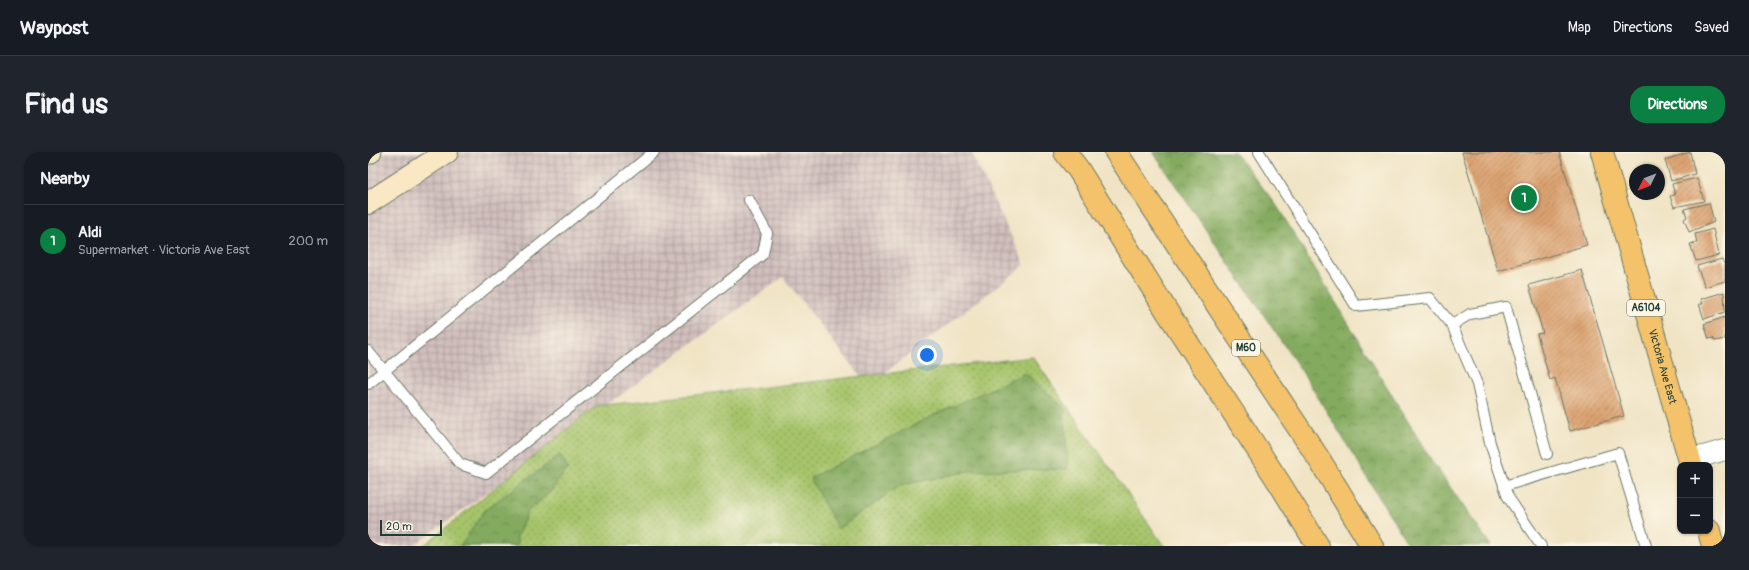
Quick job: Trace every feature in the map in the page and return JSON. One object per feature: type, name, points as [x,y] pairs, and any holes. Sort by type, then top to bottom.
[{"type":"main road","points":[[368,203],[447,152]]},
{"type":"main road","points":[[1065,152],[1078,169],[1168,313],[1280,484],[1318,546]]},
{"type":"main road","name":"M60","points":[[1116,152],[1319,459],[1372,546]]},
{"type":"main road","name":"Victoria Ave East","points":[[1602,152],[1690,462]]},
{"type":"main road","points":[[1710,534],[1713,546]]},
{"type":"street","points":[[1693,462],[1725,450]]},
{"type":"lane","points":[[368,384],[654,152]]},
{"type":"lane","points":[[1259,152],[1356,306],[1430,298],[1452,326],[1477,384],[1490,443],[1508,497],[1541,546]]},
{"type":"lane","points":[[368,351],[460,464],[486,473],[763,254],[767,233],[749,200]]},
{"type":"lane","points":[[1452,326],[1470,314],[1506,308],[1547,454]]},
{"type":"lane","points":[[1504,486],[1618,453],[1646,546]]},
{"type":"shaded area","points":[[368,152],[971,152],[1025,265],[868,386],[783,277],[413,546],[368,546]]},
{"type":"green space","points":[[1153,152],[1235,152],[1277,206],[1432,461],[1491,546],[1409,546],[1303,373]]},
{"type":"green space","points":[[1033,357],[1164,546],[423,546],[596,406]]},
{"type":"green space","points":[[1025,373],[1064,408],[1068,469],[969,471],[899,486],[838,529],[810,478],[926,419]]},
{"type":"green space","points":[[560,455],[568,469],[549,493],[528,511],[517,536],[517,546],[460,546],[485,510]]},
{"type":"building","points":[[1462,152],[1559,152],[1587,245],[1498,271]]},
{"type":"building","points":[[1690,152],[1695,174],[1671,181],[1665,160]]},
{"type":"building","points":[[1697,178],[1704,201],[1674,207],[1670,196],[1675,195],[1672,184]]},
{"type":"building","points":[[1709,203],[1714,222],[1689,232],[1684,219],[1687,217],[1684,209]]},
{"type":"building","points":[[1713,229],[1719,255],[1696,261],[1690,244],[1697,243],[1695,234]]},
{"type":"building","points":[[1722,259],[1725,266],[1725,281],[1705,287],[1697,266]]},
{"type":"building","points":[[1582,270],[1624,416],[1570,431],[1555,378],[1550,380],[1537,334],[1543,333],[1529,285]]},
{"type":"building","points":[[1724,292],[1725,312],[1704,319],[1699,304],[1703,304],[1701,299]]},
{"type":"building","points":[[1725,317],[1725,339],[1715,341],[1713,338],[1709,339],[1704,324]]},
{"type":"place","name":"Aldi","points":[[1524,198]]}]
